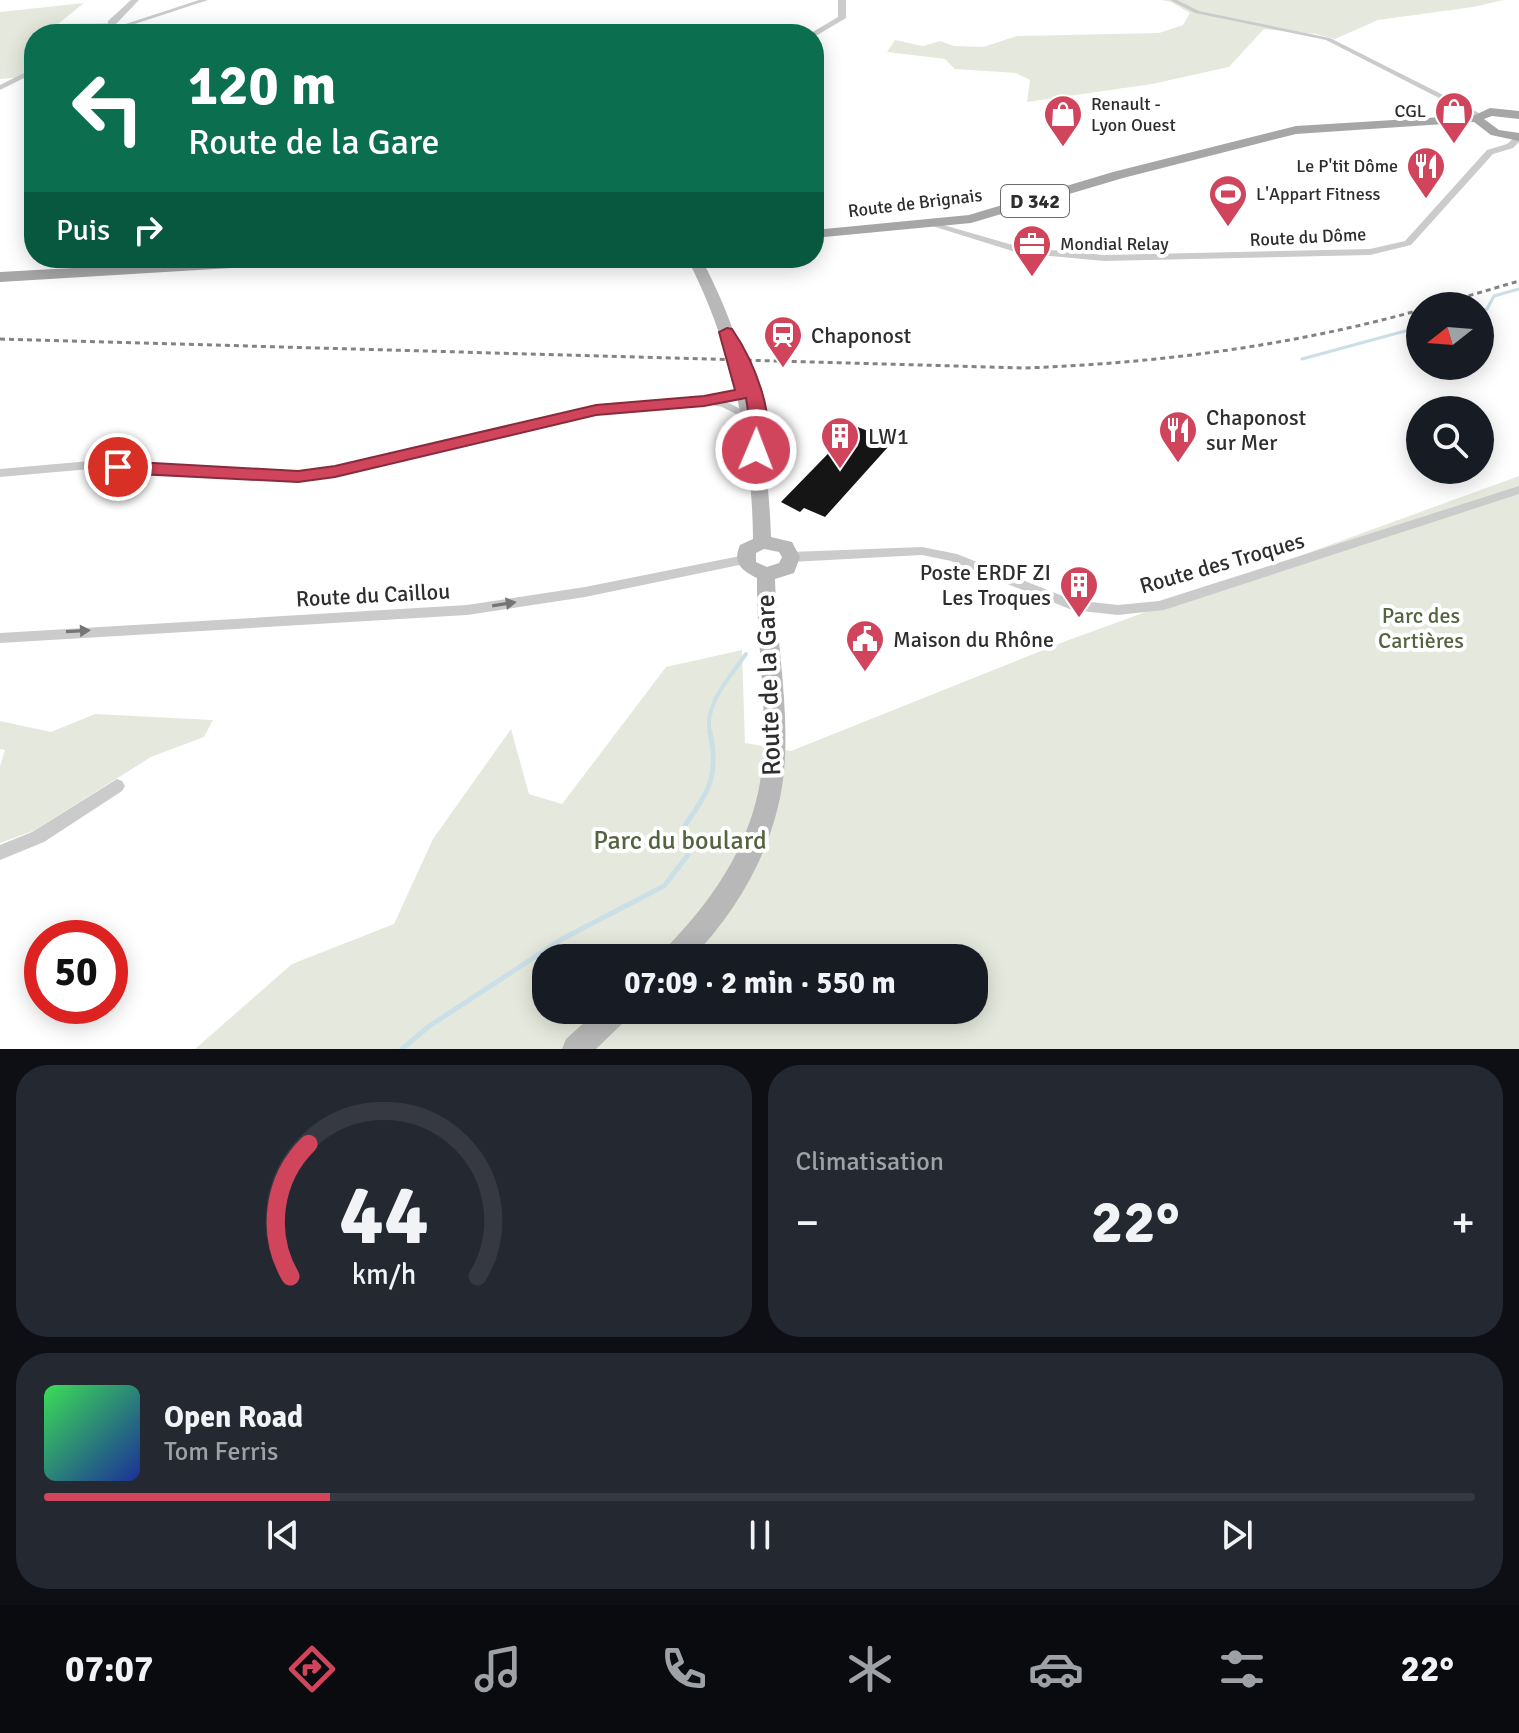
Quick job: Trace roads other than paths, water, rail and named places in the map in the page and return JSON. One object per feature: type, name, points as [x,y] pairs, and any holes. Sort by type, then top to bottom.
[{"type":"main road","points":[[1485,121],[1519,115]]},
{"type":"main road","points":[[1485,121],[1519,138]]},
{"type":"main road","name":"Route de Brignais","points":[[824,233],[933,225],[998,213],[1118,175],[1245,142],[1337,130],[1485,121]]},
{"type":"main road","points":[[0,275],[91,268]]},
{"type":"main road","points":[[0,275],[125,268]]},
{"type":"main road","points":[[703,268],[727,332],[744,394],[756,450],[762,542]]},
{"type":"main road","points":[[727,332],[741,354],[751,380],[760,437],[756,450]]},
{"type":"main road","points":[[762,542],[780,544],[791,557],[787,568],[766,575],[752,570],[745,560],[747,550],[762,542]]},
{"type":"main road","name":"Route de la Gare","points":[[687,944],[721,909],[747,865],[772,790],[775,738],[766,575]]},
{"type":"main road","points":[[576,1049],[603,1024]]},
{"type":"street","points":[[111,24],[135,0]]},
{"type":"street","points":[[124,24],[205,0]]},
{"type":"street","points":[[824,29],[842,18],[842,0]]},
{"type":"street","points":[[1173,0],[1200,13],[1328,39],[1439,93],[1485,121],[1504,141],[1504,148]]},
{"type":"street","points":[[0,88],[24,75]]},
{"type":"street","name":"Route du Dôme","points":[[933,225],[1019,250],[1104,258],[1370,252],[1408,243],[1490,152],[1504,148],[1519,138]]},
{"type":"street","points":[[957,221],[960,231],[970,236]]},
{"type":"street","points":[[0,473],[90,465],[298,476],[335,472],[596,410],[704,401],[744,394]]},
{"type":"street","points":[[704,401],[725,404],[748,417]]},
{"type":"street","name":"Route des Troques","points":[[791,557],[922,551],[953,557],[1072,605],[1118,610],[1159,606],[1519,490]]},
{"type":"street","name":"Route du Caillou","points":[[0,638],[467,610],[745,560]]},
{"type":"street","points":[[0,853],[38,837],[117,786]]},
{"type":"waterway","points":[[1494,296],[1519,289]]},
{"type":"waterway","points":[[1302,359],[1406,331]]},
{"type":"waterway","points":[[710,734],[710,712],[714,702],[746,654]]},
{"type":"waterway","points":[[402,1049],[428,1027],[562,939],[664,886],[688,855],[685,825],[710,782],[713,771],[710,732]]},
{"type":"railway","points":[[1482,292],[1519,281]]},
{"type":"railway","points":[[0,339],[1025,368],[1125,362],[1224,351],[1322,334],[1406,314]]},
{"type":"place","name":"CGL","points":[[1454,145]]},
{"type":"place","name":"Renault - Lyon Ouest","points":[[1063,148]]},
{"type":"place","name":"Le P'tit Dôme","points":[[1426,200]]},
{"type":"place","name":"L'Appart Fitness","points":[[1228,228]]},
{"type":"place","name":"Mondial Relay","points":[[1032,278]]},
{"type":"place","name":"Chaponost","points":[[783,369]]},
{"type":"place","name":"Chaponost sur Mer","points":[[1178,464]]},
{"type":"place","name":"LW1","points":[[840,470]]},
{"type":"place","name":"Poste ERDF ZI Les Troques","points":[[1079,619]]},
{"type":"place","name":"Maison du Rhône","points":[[865,673]]},
{"type":"park label","name":"Parc des Cartières","points":[[1421,628]]},
{"type":"park label","name":"Parc du boulard","points":[[680,841]]}]
